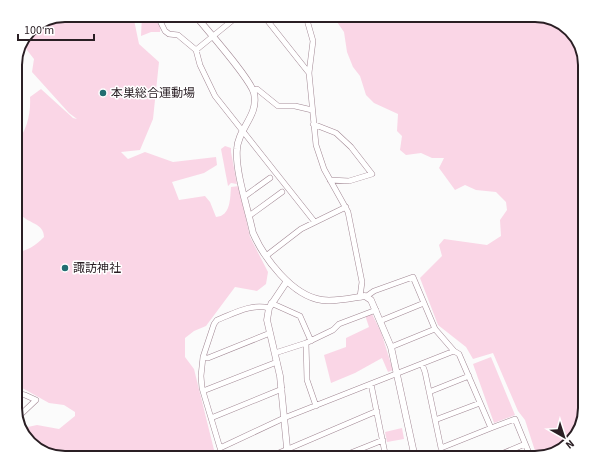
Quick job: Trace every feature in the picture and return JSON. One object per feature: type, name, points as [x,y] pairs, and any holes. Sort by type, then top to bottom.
[{"type":"street","points":[[161,22],[165,31],[169,34],[178,35],[196,50],[200,65],[215,96],[314,221]]},
{"type":"street","points":[[201,22],[253,90],[254,112],[238,138],[237,153],[253,233],[266,256],[294,287],[320,300],[367,296],[374,291],[413,277],[435,329],[454,351],[459,354],[491,428]]},
{"type":"street","points":[[196,50],[231,22]]},
{"type":"street","points":[[269,22],[309,73]]},
{"type":"street","points":[[308,22],[313,41],[309,73],[313,124],[318,153],[330,180],[346,207],[362,282],[360,297]]},
{"type":"street","points":[[253,90],[261,90],[278,106],[295,106],[312,110]]},
{"type":"street","points":[[313,124],[336,133],[351,147],[372,174],[349,180],[330,180]]},
{"type":"street","points":[[245,196],[270,178]]},
{"type":"street","points":[[249,216],[282,192]]},
{"type":"street","points":[[266,256],[301,228],[346,207]]},
{"type":"street","points":[[287,281],[270,305],[267,320],[282,390],[287,449]]},
{"type":"street","points":[[367,296],[371,300],[376,310],[391,347],[414,451]]},
{"type":"street","points":[[380,321],[424,303]]},
{"type":"street","points":[[221,451],[203,391],[201,376],[203,357],[214,324],[217,320],[250,308],[270,305],[300,316],[308,342],[307,380],[316,406]]},
{"type":"street","points":[[275,353],[308,342],[334,330],[339,324],[376,310]]},
{"type":"street","points":[[391,347],[435,329]]},
{"type":"street","points":[[203,357],[208,358],[270,333]]},
{"type":"street","points":[[220,448],[284,418],[454,351]]},
{"type":"street","points":[[203,391],[277,362]]},
{"type":"street","points":[[422,364],[441,448],[516,419],[528,451]]},
{"type":"street","points":[[429,392],[469,376]]},
{"type":"street","points":[[371,384],[385,451]]},
{"type":"street","points":[[211,418],[282,390]]},
{"type":"street","points":[[22,394],[36,400],[22,413]]},
{"type":"street","points":[[435,420],[480,403]]},
{"type":"street","points":[[283,451],[377,412]]},
{"type":"street","points":[[356,451],[383,440]]},
{"type":"street","points":[[508,451],[525,444]]},
{"type":"shaded area","points":[[65,22],[134,22],[139,44],[159,62],[153,119],[140,150],[121,152],[128,159],[145,152],[173,162],[216,157],[217,165],[204,173],[172,182],[179,200],[205,196],[210,202],[216,217],[225,213],[229,206],[231,187],[239,186],[250,237],[268,272],[266,284],[257,291],[235,287],[206,326],[194,331],[185,338],[185,357],[194,369],[214,451],[57,450],[43,445],[26,427],[37,425],[59,429],[75,416],[75,412],[64,405],[49,403],[22,388],[22,251],[31,248],[44,237],[44,233],[40,228],[22,216],[22,135],[30,109],[30,97],[41,89],[73,118],[77,119],[69,113],[32,72],[34,59],[25,48],[29,41],[41,29],[48,25]]},
{"type":"shaded area","points":[[142,22],[160,22],[160,32],[151,32],[141,36]]},
{"type":"shaded area","points":[[337,22],[535,22],[549,24],[557,28],[574,46],[578,65],[578,408],[576,422],[572,430],[554,447],[535,451],[525,420],[518,411],[493,353],[473,359],[466,347],[438,325],[420,278],[442,256],[439,245],[444,239],[487,245],[501,236],[500,220],[507,210],[506,202],[496,192],[476,190],[465,185],[455,190],[439,168],[444,158],[432,158],[421,153],[406,155],[400,150],[402,136],[397,131],[398,114],[374,103],[366,95],[360,76],[353,67],[347,52],[344,32]]},
{"type":"shaded area","points":[[225,146],[231,148],[237,184],[231,183],[228,186],[221,149]]},
{"type":"shaded area","points":[[371,312],[381,332],[393,370],[388,372],[382,358],[355,373],[331,383],[324,355],[346,347],[346,338],[369,327],[365,315]]},
{"type":"shaded area","points":[[491,357],[515,415],[494,423],[473,364]]},
{"type":"shaded area","points":[[402,428],[404,439],[387,442],[385,432]]},
{"type":"place","name":"本巣総合運動場","points":[[103,93]]},
{"type":"place","name":"諏訪神社","points":[[65,268]]}]
